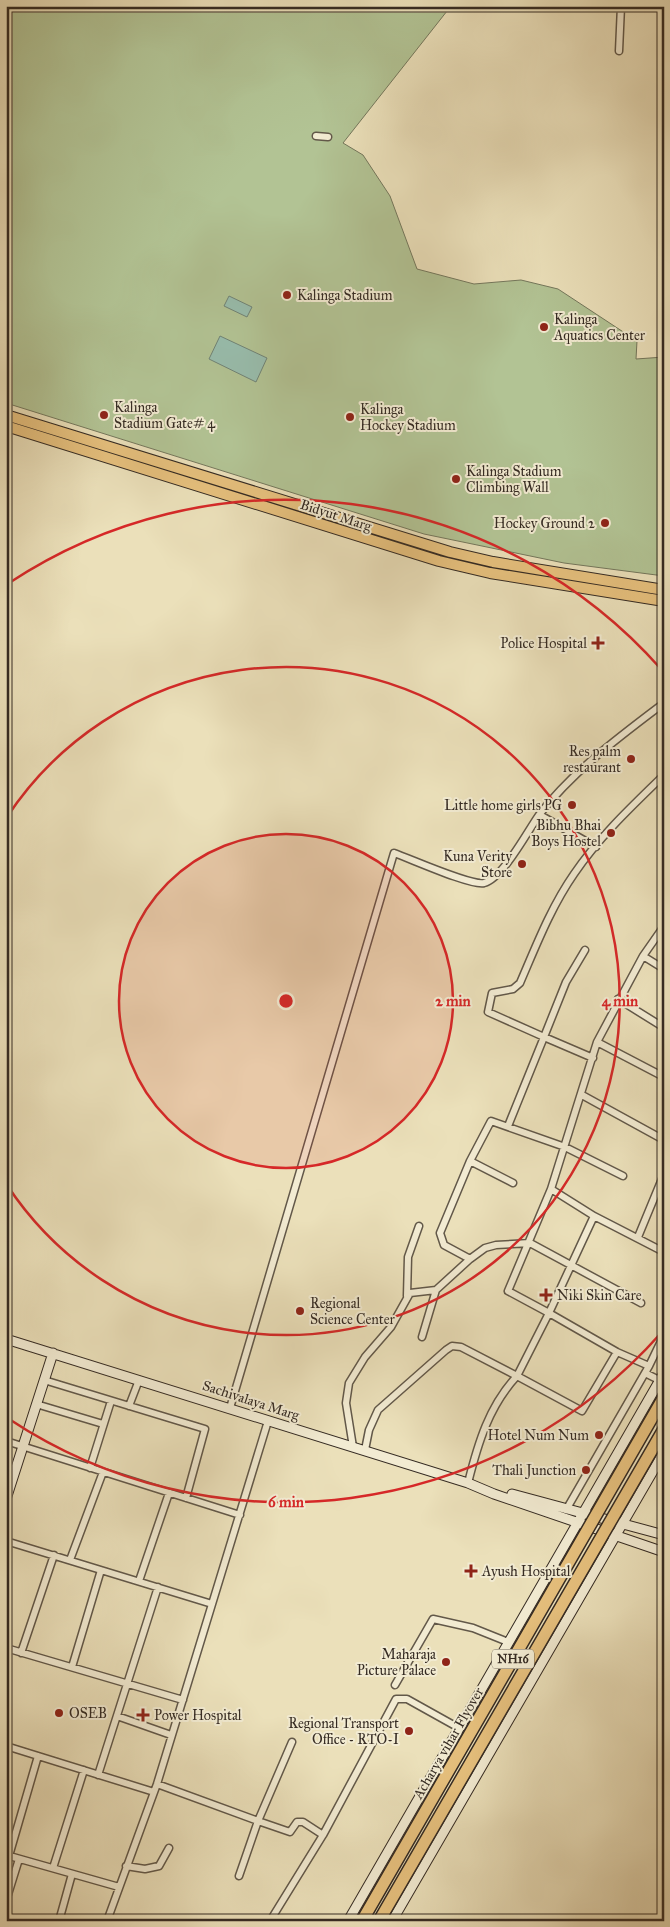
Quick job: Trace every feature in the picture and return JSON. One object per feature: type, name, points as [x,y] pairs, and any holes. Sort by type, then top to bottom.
[{"type":"highway","name":"Acharya vihar Flyover","points":[[362,1921],[664,1397]]},
{"type":"highway","name":"Acharya vihar Flyover","points":[[379,1921],[664,1429]]},
{"type":"main road","name":"Bidyut Marg","points":[[6,415],[450,552],[493,562],[664,590]]},
{"type":"main road","name":"Bidyut Marg","points":[[6,426],[439,562],[490,573],[664,601]]},
{"type":"street","points":[[619,51],[621,6]]},
{"type":"street","points":[[316,136],[328,137]]},
{"type":"street","points":[[230,1408],[394,853],[474,884],[485,883],[501,870],[540,815],[576,773],[664,703]]},
{"type":"street","points":[[593,1058],[491,1014],[487,1008],[490,996],[495,992],[513,989],[520,983],[561,895],[574,873],[628,810],[664,775]]},
{"type":"street","points":[[540,815],[596,847]]},
{"type":"street","points":[[649,1366],[617,1352],[508,1291],[530,1243],[551,1189],[597,1042],[618,999],[643,956],[664,926]]},
{"type":"street","points":[[508,1126],[566,982],[584,950]]},
{"type":"street","points":[[643,956],[664,969]]},
{"type":"street","points":[[618,999],[663,1027]]},
{"type":"street","points":[[597,1042],[664,1077]]},
{"type":"street","points":[[582,1094],[664,1140]]},
{"type":"street","points":[[470,1259],[444,1245],[440,1233],[470,1161],[491,1121],[565,1147],[623,1176]]},
{"type":"street","points":[[470,1161],[513,1183]]},
{"type":"street","points":[[638,1237],[664,1174]]},
{"type":"street","points":[[551,1189],[594,1216],[662,1251]]},
{"type":"street","points":[[468,1483],[477,1449],[490,1413],[498,1398],[517,1376],[550,1313],[594,1216]]},
{"type":"street","points":[[353,1447],[346,1403],[349,1383],[365,1357],[390,1327],[407,1296],[408,1257],[419,1226]]},
{"type":"street","points":[[422,1337],[436,1290],[470,1259],[485,1248],[496,1245],[530,1243],[571,1267],[641,1303]]},
{"type":"street","points":[[407,1296],[415,1291],[436,1290]]},
{"type":"street","points":[[566,1510],[649,1366],[664,1335]]},
{"type":"street","name":"Sachivalaya Marg","points":[[6,1339],[53,1352],[468,1483],[494,1494],[664,1552]]},
{"type":"street","points":[[365,1450],[369,1430],[378,1410],[452,1346],[461,1347],[582,1411],[617,1352]]},
{"type":"street","points":[[6,1499],[53,1352]]},
{"type":"street","points":[[348,1921],[662,1377],[645,1373]]},
{"type":"street","points":[[44,1380],[204,1429],[186,1498]]},
{"type":"street","points":[[129,1406],[139,1380]]},
{"type":"street","points":[[90,1468],[111,1401]]},
{"type":"street","points":[[36,1404],[103,1424]]},
{"type":"street","points":[[106,1921],[157,1784],[268,1421]]},
{"type":"street","points":[[6,1441],[240,1515]]},
{"type":"street","points":[[392,1921],[664,1452]]},
{"type":"street","points":[[70,1560],[103,1472]]},
{"type":"street","points":[[603,1478],[605,1490],[632,1508]]},
{"type":"street","name":"Sachivalaya Marg","points":[[488,1490],[494,1489],[582,1515],[664,1535]]},
{"type":"street","points":[[139,1581],[169,1493]]},
{"type":"street","points":[[6,1541],[212,1604]]},
{"type":"street","points":[[564,1544],[606,1551]]},
{"type":"street","points":[[21,1652],[54,1555]]},
{"type":"street","points":[[72,1667],[101,1570]]},
{"type":"street","points":[[98,1775],[158,1587]]},
{"type":"street","points":[[395,1684],[433,1619],[473,1628],[508,1642]]},
{"type":"street","points":[[6,1648],[183,1700]]},
{"type":"street","points":[[270,1921],[322,1835],[396,1699],[407,1699],[459,1728]]},
{"type":"street","points":[[116,1716],[171,1736]]},
{"type":"street","points":[[239,1876],[258,1821],[292,1742]]},
{"type":"street","points":[[6,1746],[154,1792]]},
{"type":"street","points":[[38,1756],[8,1855],[118,1887]]},
{"type":"street","points":[[53,1868],[84,1770]]},
{"type":"street","points":[[157,1784],[288,1832],[292,1832],[296,1823],[300,1821],[322,1835]]},
{"type":"street","points":[[126,1866],[145,1869],[159,1866],[169,1848]]},
{"type":"street","points":[[6,1901],[19,1859]]},
{"type":"street","points":[[59,1921],[72,1874]]},
{"type":"shaded area","name":"Kalinga Stadium","points":[[6,6],[451,6],[343,143],[363,155],[390,196],[417,269],[474,284],[521,280],[558,289],[637,341],[636,359],[664,357],[664,576],[564,563],[424,534],[6,403]]},
{"type":"shaded area","points":[[229,296],[252,307],[247,317],[224,306]]},
{"type":"shaded area","points":[[220,336],[267,358],[256,382],[209,359]]},
{"type":"place","name":"Kalinga Stadium","points":[[287,295]]},
{"type":"place","name":"Kalinga Aquatics Center","points":[[544,327]]},
{"type":"place","name":"Kalinga Stadium Gate# 4","points":[[104,415]]},
{"type":"place","name":"Kalinga Hockey Stadium","points":[[350,417]]},
{"type":"place","name":"Kalinga Stadium Climbing Wall","points":[[456,479]]},
{"type":"place","name":"Hockey Ground 2","points":[[605,523]]},
{"type":"place","name":"Police Hospital","points":[[598,643]]},
{"type":"place","name":"Res palm restaurant","points":[[631,759]]},
{"type":"place","name":"Little home girls PG","points":[[572,805]]},
{"type":"place","name":"Bibhu Bhai Boys Hostel","points":[[611,833]]},
{"type":"place","name":"Kuna Verity Store","points":[[522,864]]},
{"type":"place","name":"Niki Skin Care","points":[[546,1295]]},
{"type":"place","name":"Regional Science Center","points":[[300,1311]]},
{"type":"place","name":"Hotel Num Num","points":[[599,1435]]},
{"type":"place","name":"Thali Junction","points":[[586,1470]]},
{"type":"place","name":"Ayush Hospital","points":[[471,1571]]},
{"type":"place","name":"Maharaja Picture Palace","points":[[446,1662]]},
{"type":"place","name":"OSEB","points":[[59,1713]]},
{"type":"place","name":"Power Hospital","points":[[143,1715]]},
{"type":"place","name":"Regional Transport Office - RTO-I","points":[[409,1731]]}]
